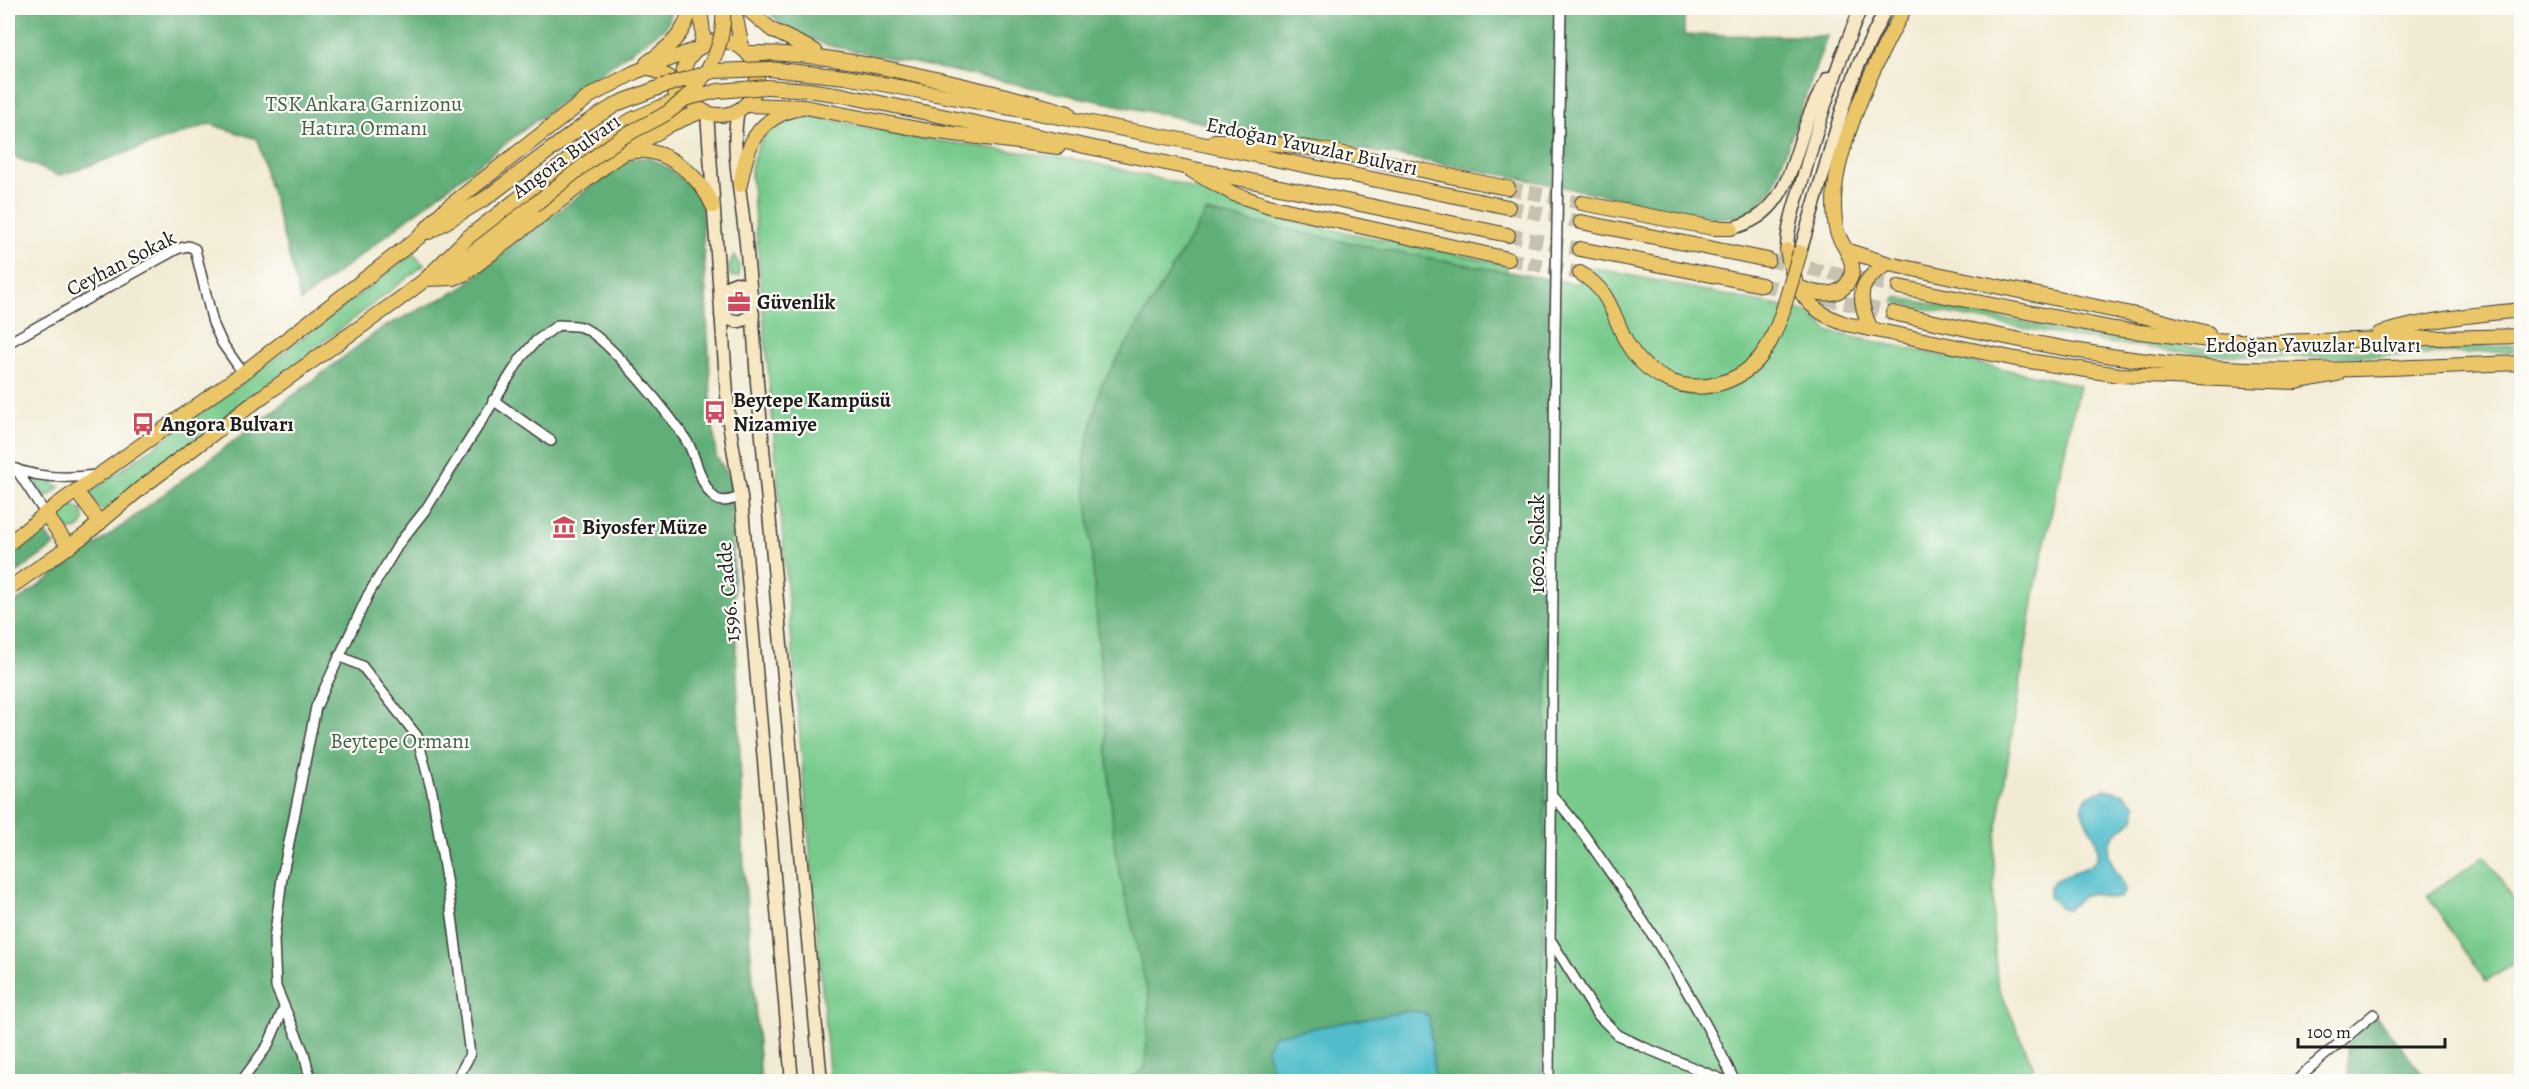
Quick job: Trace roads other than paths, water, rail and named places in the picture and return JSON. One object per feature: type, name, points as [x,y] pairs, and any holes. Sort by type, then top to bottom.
[{"type":"main road","points":[[642,69],[677,38],[687,22],[690,8]]},
{"type":"main road","points":[[700,8],[703,33],[699,48],[685,66],[684,86],[693,104],[705,112],[723,115],[742,108],[805,107],[963,136],[1110,150],[1508,235]]},
{"type":"main road","name":"Angora Bulvarı","points":[[426,279],[455,266],[620,139],[665,114],[684,99],[704,77],[717,51],[723,8]]},
{"type":"main road","points":[[734,8],[745,51],[755,67],[757,77],[756,87],[742,108],[736,123],[820,1082]]},
{"type":"main road","points":[[746,8],[783,37],[836,59]]},
{"type":"main road","points":[[1861,8],[1842,54],[1788,233],[1798,287],[1806,301],[1821,314],[1846,324],[2056,366],[2118,375],[2296,382],[2361,368]]},
{"type":"main road","points":[[1580,273],[1602,291],[1613,309],[1625,339],[1638,358],[1647,367],[1666,379],[1689,386],[1713,386],[1736,378],[1754,366],[1772,341],[1783,310],[1793,251],[1858,66],[1886,8]]},
{"type":"main road","points":[[1798,287],[1824,295],[1844,287],[1850,279],[1853,269],[1848,250],[1840,240],[1834,217],[1837,178],[1862,98],[1905,8]]},
{"type":"main road","points":[[699,48],[723,41],[745,51]]},
{"type":"main road","name":"Angora Bulvarı","points":[[8,544],[45,513],[243,373],[419,237],[443,211],[551,124],[590,96],[642,69],[699,48]]},
{"type":"main road","name":"Erdoğan Yavuzlar Bulvarı","points":[[745,51],[836,59],[924,76],[1015,98],[1106,127]]},
{"type":"main road","points":[[1582,203],[1713,228],[1731,228],[1754,221],[1779,197],[1817,98],[1842,54]]},
{"type":"main road","points":[[642,69],[669,77],[675,89],[678,109],[677,116],[671,124]]},
{"type":"main road","name":"Angora Bulvarı","points":[[419,237],[454,219],[486,198],[589,121],[619,103],[663,86],[714,71],[769,69]]},
{"type":"main road","name":"Erdoğan Yavuzlar Bulvarı","points":[[769,69],[837,76],[1187,141],[1508,207]]},
{"type":"main road","name":"Angora Bulvarı","points":[[8,589],[69,547],[141,488],[254,403],[426,279],[466,238],[576,154],[633,119],[668,104],[718,91],[767,87],[834,93],[1110,150]]},
{"type":"main road","points":[[740,185],[747,151],[756,134],[770,120],[805,107]]},
{"type":"main road","name":"Angora Bulvarı","points":[[426,279],[454,278],[465,273],[614,159],[671,124],[705,112]]},
{"type":"main road","name":"1596. Cadde","points":[[705,112],[729,423],[741,497],[792,1082]]},
{"type":"main road","points":[[1187,141],[1251,141],[1309,147],[1508,188]]},
{"type":"main road","points":[[627,152],[640,149],[650,150],[672,160],[698,179],[713,206]]},
{"type":"main road","points":[[1182,165],[1234,194],[1269,206],[1508,259]]},
{"type":"main road","points":[[1581,222],[1768,260]]},
{"type":"main road","points":[[1580,249],[1762,285]]},
{"type":"main road","points":[[1848,250],[1889,264],[2146,317],[2238,341]]},
{"type":"main road","points":[[1871,329],[1863,310],[1862,292],[1868,278],[1889,264]]},
{"type":"main road","points":[[720,298],[726,287],[736,283],[747,286],[751,294]]},
{"type":"main road","name":"Erdoğan Yavuzlar Bulvarı","points":[[1899,287],[2115,329],[2238,341],[2522,336]]},
{"type":"main road","points":[[2363,339],[2416,323],[2452,316],[2522,310]]},
{"type":"main road","name":"Erdoğan Yavuzlar Bulvarı","points":[[1893,313],[2042,344],[2142,360],[2250,369],[2522,363]]},
{"type":"main road","points":[[721,315],[735,323],[742,322],[753,314]]},
{"type":"main road","points":[[76,491],[100,523]]},
{"type":"main road","points":[[45,513],[69,547]]},
{"type":"street","name":"1602. Sokak","points":[[1549,1082],[1555,332],[1561,8]]},
{"type":"street","name":"Ceyhan Sokak","points":[[8,343],[177,249],[188,246],[195,249],[213,323],[222,342],[243,373]]},
{"type":"street","points":[[311,1082],[304,1053],[276,987],[274,940],[282,878],[316,707],[368,595],[400,542],[426,509],[493,400],[536,341],[558,325],[582,327],[605,343],[688,443],[701,476],[715,499],[722,502],[741,497]]},
{"type":"street","points":[[493,400],[551,441]]},
{"type":"street","points":[[12,468],[66,478],[99,474]]},
{"type":"street","points":[[12,468],[45,513]]},
{"type":"street","points":[[66,478],[76,491]]},
{"type":"street","points":[[339,656],[362,666],[417,736],[432,792],[452,916],[470,1055],[455,1082]]},
{"type":"street","points":[[1552,795],[1575,821],[1668,957],[1720,1051],[1734,1082]]},
{"type":"street","points":[[1551,940],[1596,1013],[1618,1035],[1728,1082]]},
{"type":"street","points":[[242,1082],[267,1045],[284,1008]]},
{"type":"street","points":[[2296,1082],[2374,1014]]},
{"type":"water","points":[[2105,789],[2125,794],[2136,805],[2134,819],[2115,834],[2109,849],[2109,856],[2125,891],[2120,898],[2091,893],[2080,898],[2069,909],[2061,908],[2049,897],[2049,887],[2062,877],[2086,868],[2096,859],[2097,843],[2082,808],[2084,801],[2091,795]]},
{"type":"water","points":[[1409,1011],[1423,1012],[1429,1017],[1435,1081],[1276,1081],[1266,1048],[1274,1035]]},
{"type":"tunnel","points":[[1508,188],[1582,203]]},
{"type":"tunnel","points":[[1508,207],[1581,222]]},
{"type":"tunnel","points":[[1508,235],[1580,249]]},
{"type":"tunnel","points":[[1508,259],[1580,273]]},
{"type":"tunnel","points":[[1768,260],[1899,287]]},
{"type":"tunnel","points":[[1762,285],[1893,313]]},
{"type":"place","name":"Güvenlik","points":[[739,302]]},
{"type":"place","name":"Beytepe Kampüsü Nizamiye","points":[[715,412]]},
{"type":"place","name":"Angora Bulvarı","points":[[143,424]]},
{"type":"place","name":"Biyosfer Müze","points":[[564,527]]},
{"type":"park label","name":"TSK Ankara Garnizonu Hatıra Ormanı","points":[[364,116]]},
{"type":"park label","name":"Beytepe Ormanı","points":[[400,741]]}]
